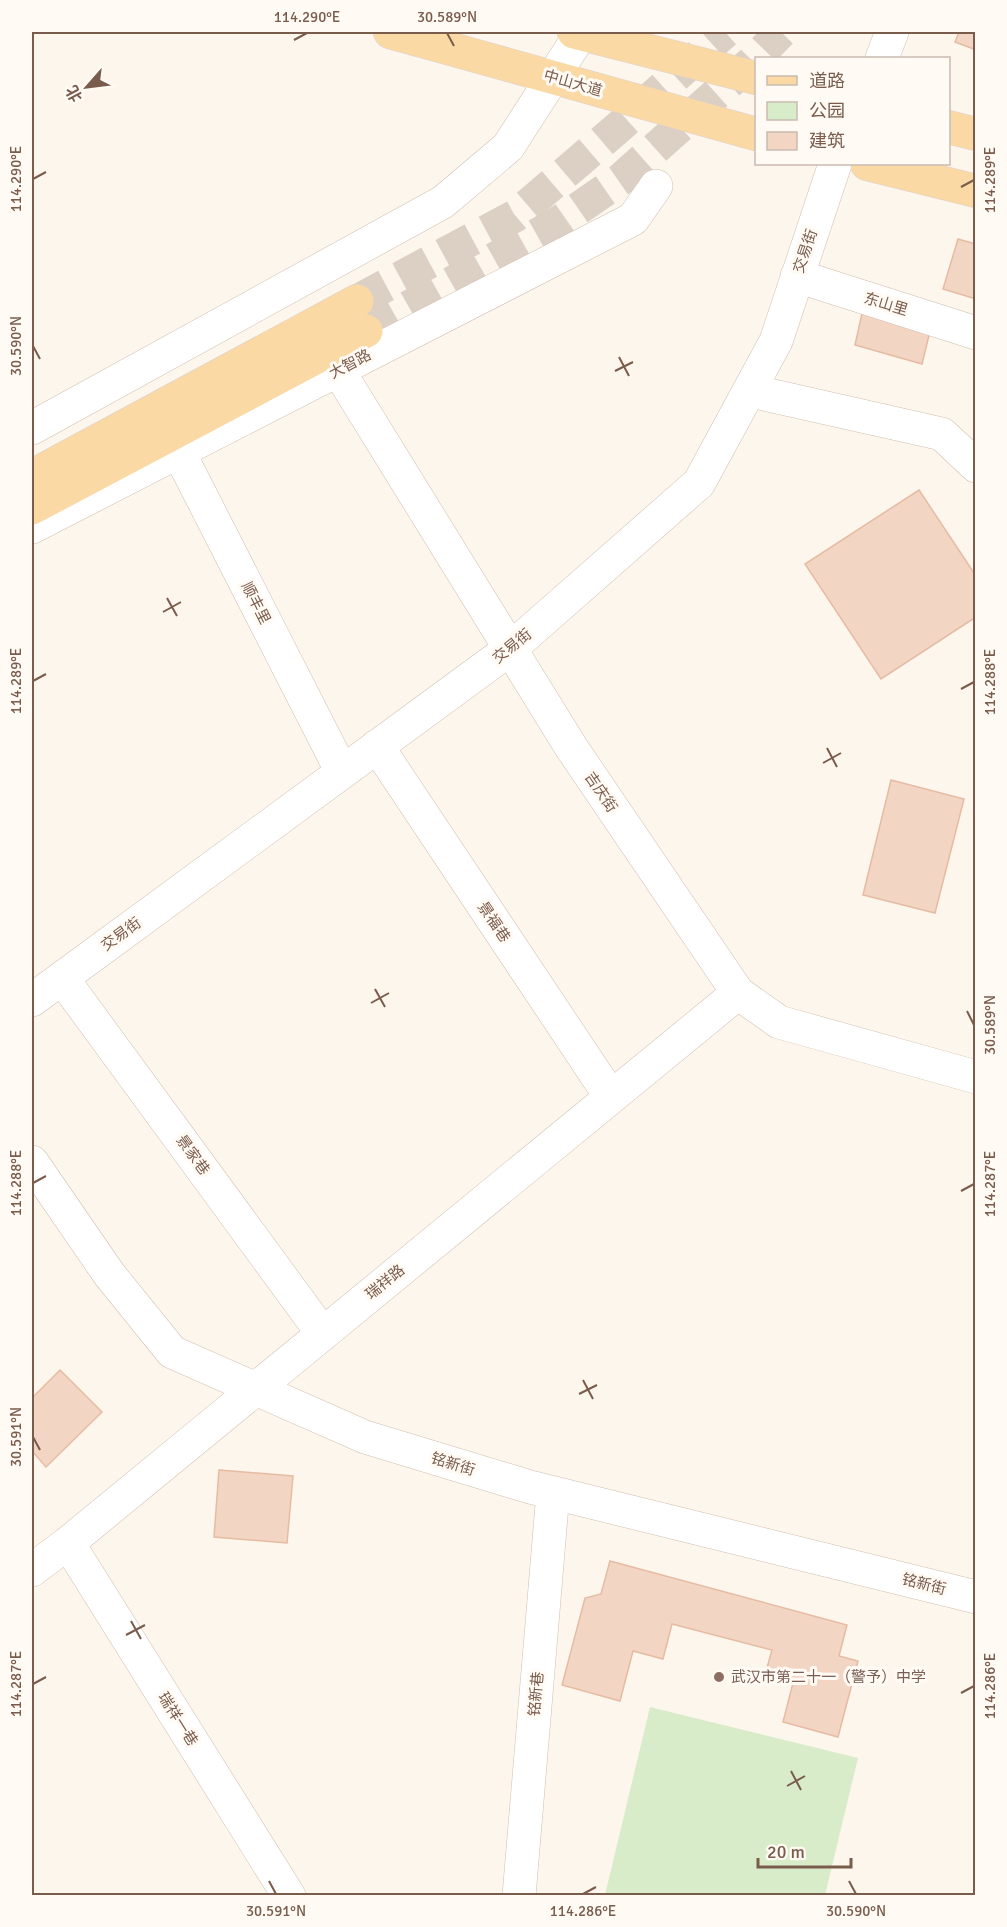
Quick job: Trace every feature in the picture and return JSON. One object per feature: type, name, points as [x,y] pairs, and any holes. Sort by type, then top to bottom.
[{"type":"main road","name":"中山大道","points":[[390,32],[755,134]]},
{"type":"main road","points":[[579,32],[755,78]]},
{"type":"main road","points":[[950,128],[975,134]]},
{"type":"main road","points":[[871,165],[975,191]]},
{"type":"main road","name":"大智路","points":[[32,476],[362,316],[175,443],[32,508]]},
{"type":"street","points":[[32,428],[443,202],[508,147],[553,78],[579,32]]},
{"type":"street","points":[[882,57],[892,32]]},
{"type":"street","name":"交易街","points":[[32,1000],[510,649],[699,483],[776,341],[835,165]]},
{"type":"street","name":"大智路","points":[[32,527],[175,443],[338,370],[633,219],[656,186]]},
{"type":"street","name":"东山里","points":[[797,276],[975,333]]},
{"type":"street","name":"吉庆街","points":[[338,370],[571,747],[738,993],[779,1022],[975,1077]]},
{"type":"street","points":[[751,390],[942,434],[975,466]]},
{"type":"street","name":"顺丰里","points":[[175,443],[342,772]]},
{"type":"street","name":"景福巷","points":[[377,746],[611,1097]]},
{"type":"street","name":"景家巷","points":[[62,978],[323,1334]]},
{"type":"street","name":"瑞祥路","points":[[32,1570],[68,1543],[738,993]]},
{"type":"street","name":"铭新街","points":[[32,1162],[109,1274],[172,1352],[364,1437],[553,1493],[975,1597]]},
{"type":"street","name":"铭新巷","points":[[519,1896],[553,1493]]},
{"type":"street","name":"瑞祥一巷","points":[[68,1543],[289,1896]]},
{"type":"green space","points":[[650,1707],[858,1758],[825,1895],[605,1895]]},
{"type":"building","points":[[959,32],[976,32],[976,50],[955,42]]},
{"type":"building","points":[[958,239],[976,244],[976,299],[943,289]]},
{"type":"building","points":[[863,309],[931,327],[922,364],[855,345]]},
{"type":"building","points":[[919,490],[976,576],[976,617],[881,679],[805,564]]},
{"type":"building","points":[[891,780],[964,799],[935,913],[863,895]]},
{"type":"building","points":[[60,1370],[102,1412],[46,1467],[32,1451],[32,1398]]},
{"type":"building","points":[[219,1470],[293,1476],[287,1543],[214,1537]]},
{"type":"building","points":[[610,1561],[847,1625],[839,1656],[858,1661],[838,1737],[783,1722],[793,1683],[765,1675],[772,1650],[672,1624],[663,1659],[633,1651],[620,1701],[562,1685],[585,1598],[601,1594]]},
{"type":"tunnel","points":[[357,301],[515,216],[725,32]]},
{"type":"tunnel","points":[[757,57],[781,32]]},
{"type":"tunnel","points":[[366,331],[556,224],[621,179],[755,59]]},
{"type":"place","name":"武汉市第二十一（警予）中学","points":[[719,1677]]}]
